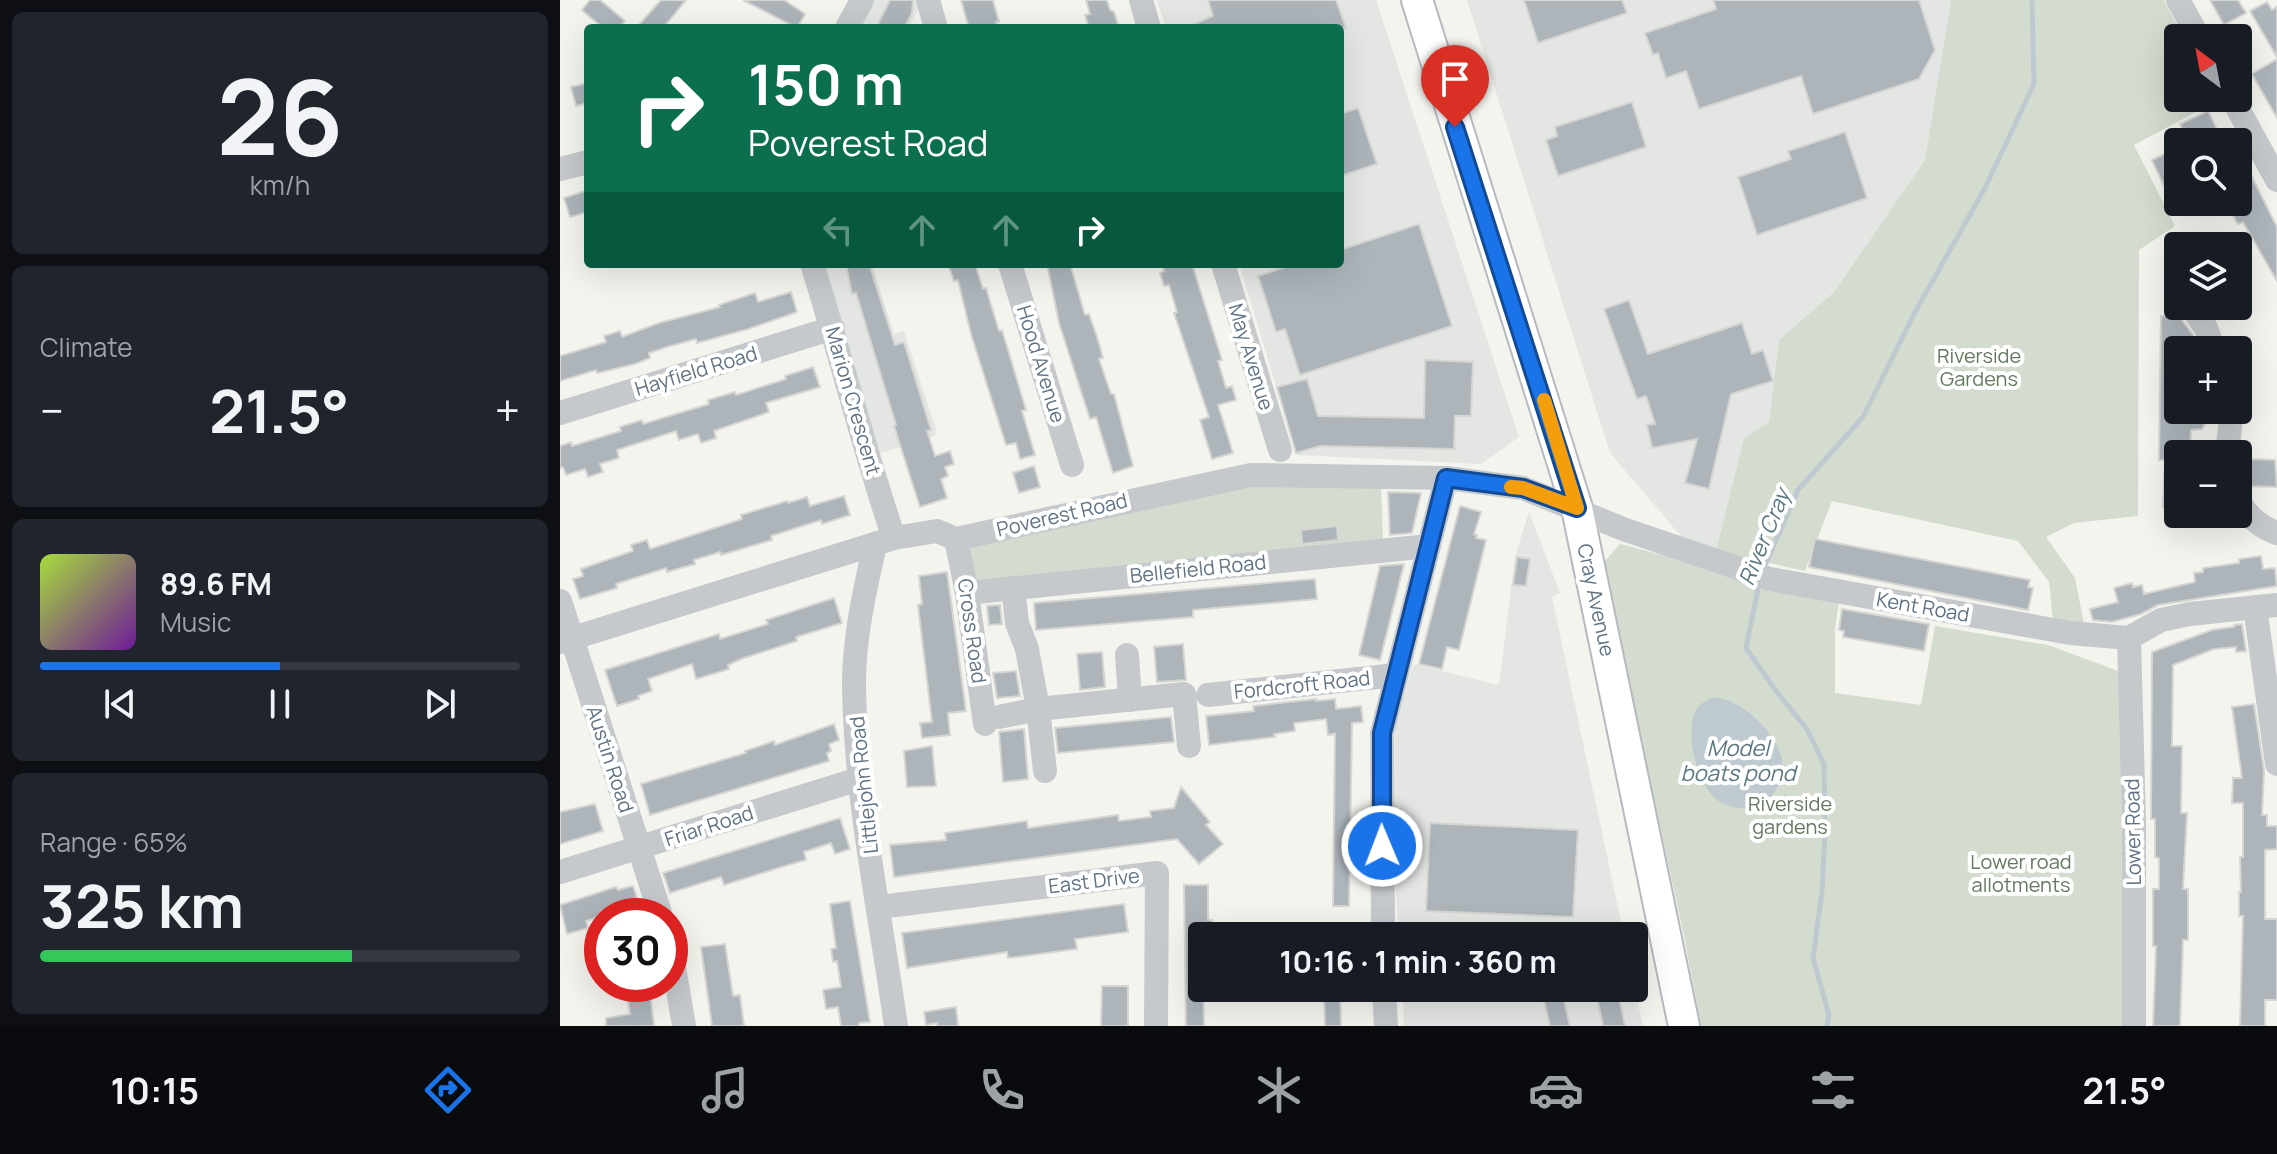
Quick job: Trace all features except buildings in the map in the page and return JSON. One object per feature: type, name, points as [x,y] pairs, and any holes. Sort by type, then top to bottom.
[{"type":"main road","name":"Cray Avenue","points":[[1417,0],[1577,508],[1684,1026]]},
{"type":"street","points":[[928,0],[935,24]]},
{"type":"street","points":[[1141,0],[1148,24]]},
{"type":"street","points":[[2178,0],[2191,24]]},
{"type":"street","points":[[849,24],[857,2]]},
{"type":"street","points":[[2240,112],[2275,174]]},
{"type":"street","points":[[560,169],[584,163]]},
{"type":"street","name":"Marion Crescent","points":[[813,268],[882,507],[884,542]]},
{"type":"street","name":"Hood Avenue","points":[[1011,268],[1072,465]]},
{"type":"street","name":"May Avenue","points":[[1224,268],[1280,450]]},
{"type":"street","name":"Hayfield Road","points":[[560,413],[833,328]]},
{"type":"street","name":"Poverest Road","points":[[566,640],[884,542],[937,531],[956,539],[1251,475],[1446,478],[1523,488],[1577,508]]},
{"type":"street","points":[[1383,922],[1382,733],[1446,478]]},
{"type":"street","name":"Kent Road","points":[[1577,508],[1623,529],[1759,576],[2070,633],[2129,638]]},
{"type":"street","points":[[2252,519],[2277,533]]},
{"type":"street","name":"Cross Road","points":[[956,539],[992,721],[1038,709]]},
{"type":"street","name":"Littlejohn Road","points":[[884,542],[858,637],[854,680],[859,779],[896,1026]]},
{"type":"street","name":"Bellefield Road","points":[[967,593],[1429,546]]},
{"type":"street","points":[[1013,588],[1017,623],[1027,649],[1038,709],[1045,771]]},
{"type":"street","name":"Austin Road","points":[[560,601],[566,640],[655,898]]},
{"type":"street","points":[[2129,638],[2161,620],[2266,606],[2277,764]]},
{"type":"street","name":"Lower Road","points":[[2129,638],[2134,823],[2134,1026]]},
{"type":"street","points":[[1127,655],[1130,700]]},
{"type":"street","name":"Fordcroft Road","points":[[1208,695],[1396,675]]},
{"type":"street","points":[[1038,709],[1184,694],[1189,746]]},
{"type":"street","name":"Friar Road","points":[[560,872],[859,779]]},
{"type":"street","name":"East Drive","points":[[879,907],[1157,873],[1156,1026]]},
{"type":"street","points":[[680,1002],[684,1026]]},
{"type":"street","points":[[1385,1002],[1386,1026]]},
{"type":"shaded area","points":[[874,0],[922,2],[911,24],[862,24]]},
{"type":"shaded area","points":[[1157,0],[1376,0],[1519,437],[1481,464],[1297,455],[1240,268],[1344,268],[1344,24],[1165,24]]},
{"type":"shaded area","points":[[1467,0],[1951,0],[1925,160],[1834,292],[1779,340],[1769,423],[1744,438],[1716,551],[1681,536],[1610,453]]},
{"type":"shaded area","points":[[824,268],[873,268],[894,334],[904,331],[936,429],[935,436],[876,455]]},
{"type":"shaded area","points":[[1529,512],[1560,593],[1552,597],[1621,922],[1398,922],[1394,865],[1395,730],[1413,664],[1499,685],[1515,556]]},
{"type":"shaded area","points":[[1403,1002],[1638,1002],[1643,1026],[1404,1026]]},
{"type":"green space","name":"Riverside Gardens","points":[[1951,0],[2164,0],[2177,24],[2164,24],[2164,112],[2196,112],[2134,145],[2164,204],[2164,216],[2170,216],[2175,226],[2139,250],[2138,516],[2074,523],[2046,537],[2075,578],[2084,624],[2053,621],[2049,582],[2018,541],[1832,501],[1805,571],[1716,551],[1744,438],[1769,422],[1779,340],[1834,292],[1925,160]]},
{"type":"green space","points":[[1272,481],[1381,485],[1383,540],[975,585],[966,542]]},
{"type":"green space","points":[[1620,544],[1839,601],[1835,629],[1835,693],[1921,705],[1935,626],[2048,645],[2121,672],[2125,1026],[1701,1026],[1610,598],[1605,561]]},
{"type":"water","name":"Model boats pond","points":[[1714,697],[1726,700],[1750,714],[1771,735],[1778,748],[1783,773],[1776,790],[1764,805],[1745,808],[1727,805],[1709,792],[1703,781],[1694,755],[1691,728],[1698,707]]},
{"type":"waterway","name":"River Cray","points":[[1763,570],[1798,490],[1863,417],[1914,314],[1985,188],[2034,84],[2032,0]]},
{"type":"waterway","name":"River Cray","points":[[1759,584],[1746,648],[1807,729],[1824,764],[1822,891],[1813,958],[1829,1015],[1827,1026]]},
{"type":"slow traffic","points":[[1511,487],[1523,488],[1577,508],[1544,400]]},
{"type":"route","points":[[1382,846],[1382,733],[1446,478],[1523,488],[1577,508],[1455,127]]},
{"type":"park label","name":"Riverside gardens","points":[[1790,816]]},
{"type":"park label","name":"Lower road allotments","points":[[2021,874]]}]
